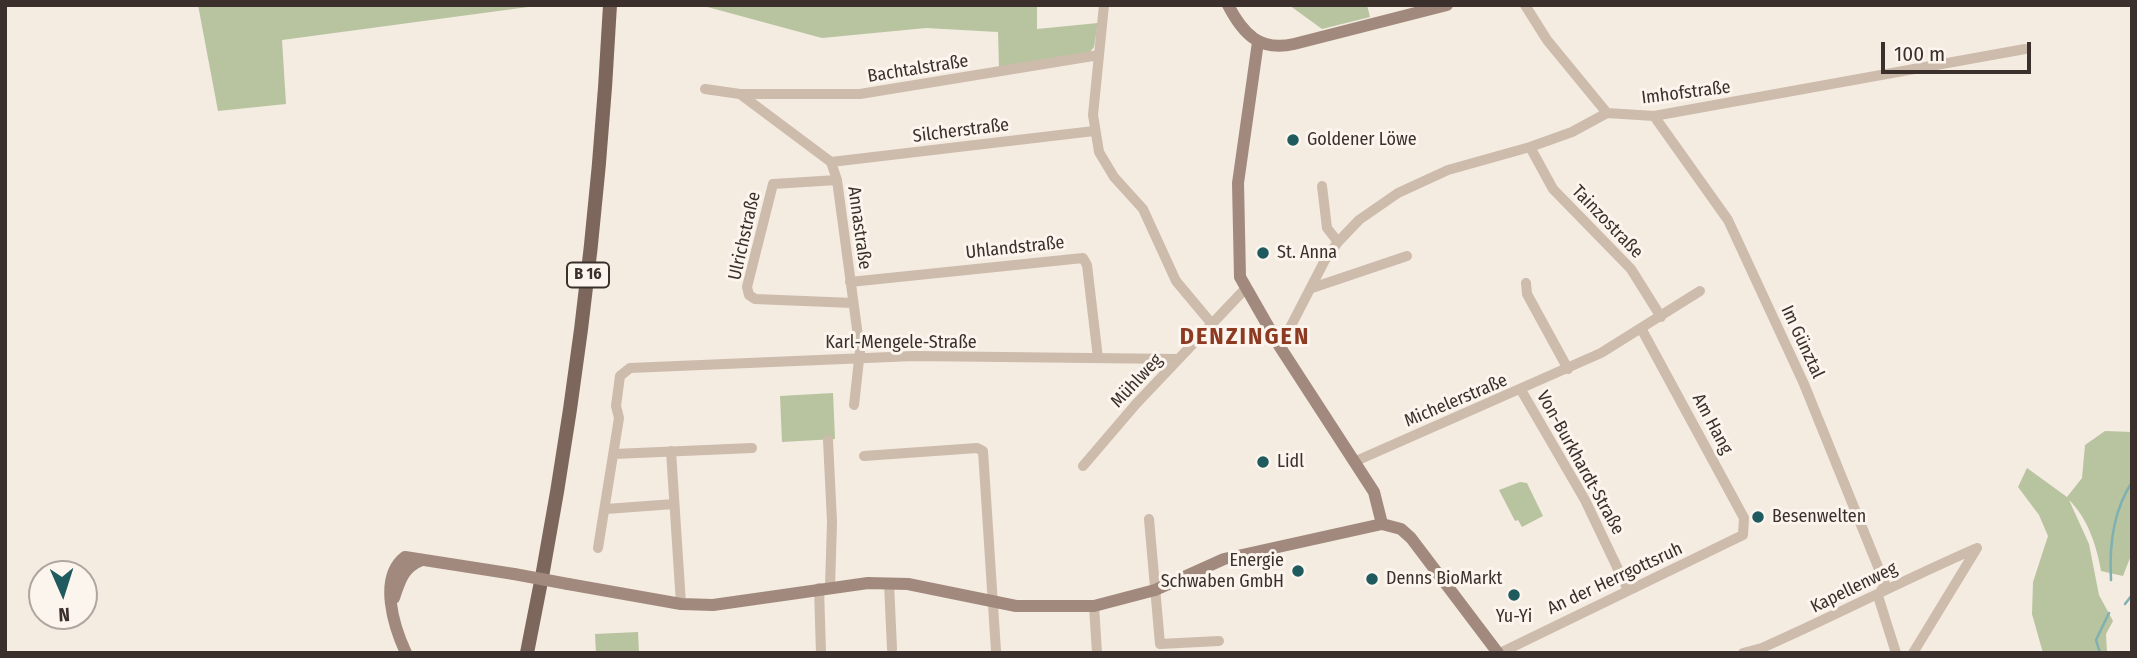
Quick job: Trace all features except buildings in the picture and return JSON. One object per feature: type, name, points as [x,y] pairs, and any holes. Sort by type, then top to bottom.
[{"type":"main road","name":"B 16","points":[[527,653],[559,483],[584,304],[598,194],[610,5]]},
{"type":"street","points":[[1104,5],[1094,131],[1105,165],[1143,209],[1176,281],[1212,324]]},
{"type":"street","points":[[1228,5],[1239,26],[1258,42],[1272,47],[1287,46],[1447,5]]},
{"type":"street","points":[[1280,348],[1338,242],[1359,220],[1398,193],[1448,170],[1572,132],[1607,113],[1547,40],[1525,5]]},
{"type":"street","points":[[1258,42],[1238,183],[1239,265],[1244,289],[1356,461],[1374,492],[1382,524]]},
{"type":"street","name":"Imhofstraße","points":[[1607,113],[1654,116],[2025,50]]},
{"type":"street","name":"Bachtalstraße","points":[[740,94],[860,94],[1099,55]]},
{"type":"street","points":[[705,89],[740,94],[831,162]]},
{"type":"street","name":"Im Günztal","points":[[1654,116],[1728,220],[1804,384],[1885,584],[1878,596]]},
{"type":"street","name":"Silcherstraße","points":[[831,162],[1094,131]]},
{"type":"street","name":"Tainzostraße","points":[[1530,147],[1553,188],[1631,269],[1661,317]]},
{"type":"street","name":"Annastraße","points":[[831,162],[837,180],[859,357],[854,405]]},
{"type":"street","name":"Ulrichstraße","points":[[837,180],[773,184],[747,287],[749,295],[755,299],[853,303]]},
{"type":"street","points":[[1322,186],[1327,228],[1338,242]]},
{"type":"street","points":[[1312,288],[1407,256]]},
{"type":"street","name":"Uhlandstraße","points":[[850,282],[1083,258],[1087,265],[1098,358]]},
{"type":"street","points":[[1526,283],[1527,294],[1568,369]]},
{"type":"street","name":"Mühlweg","points":[[1083,466],[1244,289]]},
{"type":"street","name":"Michelerstraße","points":[[1356,461],[1568,369],[1642,330],[1700,291]]},
{"type":"street","name":"Am Hang","points":[[1642,330],[1744,518],[1743,535]]},
{"type":"street","name":"Karl-Mengele-Straße","points":[[614,454],[619,418],[616,406],[620,376],[625,370],[859,357],[1178,359]]},
{"type":"street","name":"Von-Burkhardt-Straße","points":[[1521,390],[1585,500],[1628,590]]},
{"type":"street","points":[[821,653],[832,522],[828,440]]},
{"type":"street","points":[[598,548],[614,454],[752,448]]},
{"type":"street","points":[[864,456],[977,448],[983,451],[996,651]]},
{"type":"street","points":[[671,451],[681,604]]},
{"type":"street","points":[[606,509],[674,504]]},
{"type":"street","points":[[1149,519],[1160,644],[1219,641]]},
{"type":"street","points":[[406,653],[398,632],[391,575],[405,557],[681,604],[738,603],[825,588],[889,583],[994,603],[1038,608],[1094,606],[1155,590],[1224,559],[1382,524],[1401,529],[1411,538],[1499,653]]},
{"type":"street","name":"An der Herrgottsruh","points":[[1499,653],[1743,535]]},
{"type":"street","name":"Kapellenweg","points":[[1743,653],[1762,648],[1878,596],[1915,575],[1977,548],[1913,653]]},
{"type":"street","points":[[393,601],[400,577],[409,565],[422,560]]},
{"type":"street","points":[[889,583],[892,649]]},
{"type":"street","points":[[1878,596],[1896,653]]},
{"type":"street","points":[[1094,606],[1097,653]]},
{"type":"green space","points":[[198,5],[543,5],[282,40],[286,104],[218,111]]},
{"type":"green space","points":[[700,5],[1037,5],[1037,29],[1098,23],[1094,47],[1090,52],[999,68],[998,32],[926,28],[822,38]]},
{"type":"green space","points":[[1289,5],[1367,5],[1370,17],[1322,29]]},
{"type":"green space","points":[[833,393],[835,439],[782,442],[780,396]]},
{"type":"green space","points":[[2105,431],[2132,432],[2132,553],[2123,576],[2101,571],[2090,532],[2069,500],[2089,544],[2099,595],[2113,621],[2106,634],[2107,653],[2043,653],[2032,614],[2033,582],[2048,536],[2039,515],[2018,487],[2027,468],[2067,497],[2082,478],[2085,445]]},
{"type":"green space","points":[[1520,482],[1527,483],[1543,516],[1522,527],[1518,520],[1515,521],[1499,490]]},
{"type":"green space","points":[[638,632],[639,653],[596,653],[595,634]]},
{"type":"waterway","points":[[2111,580],[2116,517],[2132,482]]},
{"type":"waterway","points":[[2125,604],[2132,595]]},
{"type":"waterway","points":[[2100,653],[2096,640],[2109,613]]},
{"type":"place","name":"Goldener Löwe","points":[[1293,140]]},
{"type":"place","name":"St. Anna","points":[[1263,253]]},
{"type":"place","name":"Lidl","points":[[1263,462]]},
{"type":"place","name":"Besenwelten","points":[[1758,517]]},
{"type":"place","name":"Energie Schwaben GmbH","points":[[1298,571]]},
{"type":"place","name":"Denns BioMarkt","points":[[1372,579]]},
{"type":"place","name":"Yu-Yi","points":[[1514,595]]},
{"type":"district","name":"DENZINGEN","points":[[1245,337]]}]
